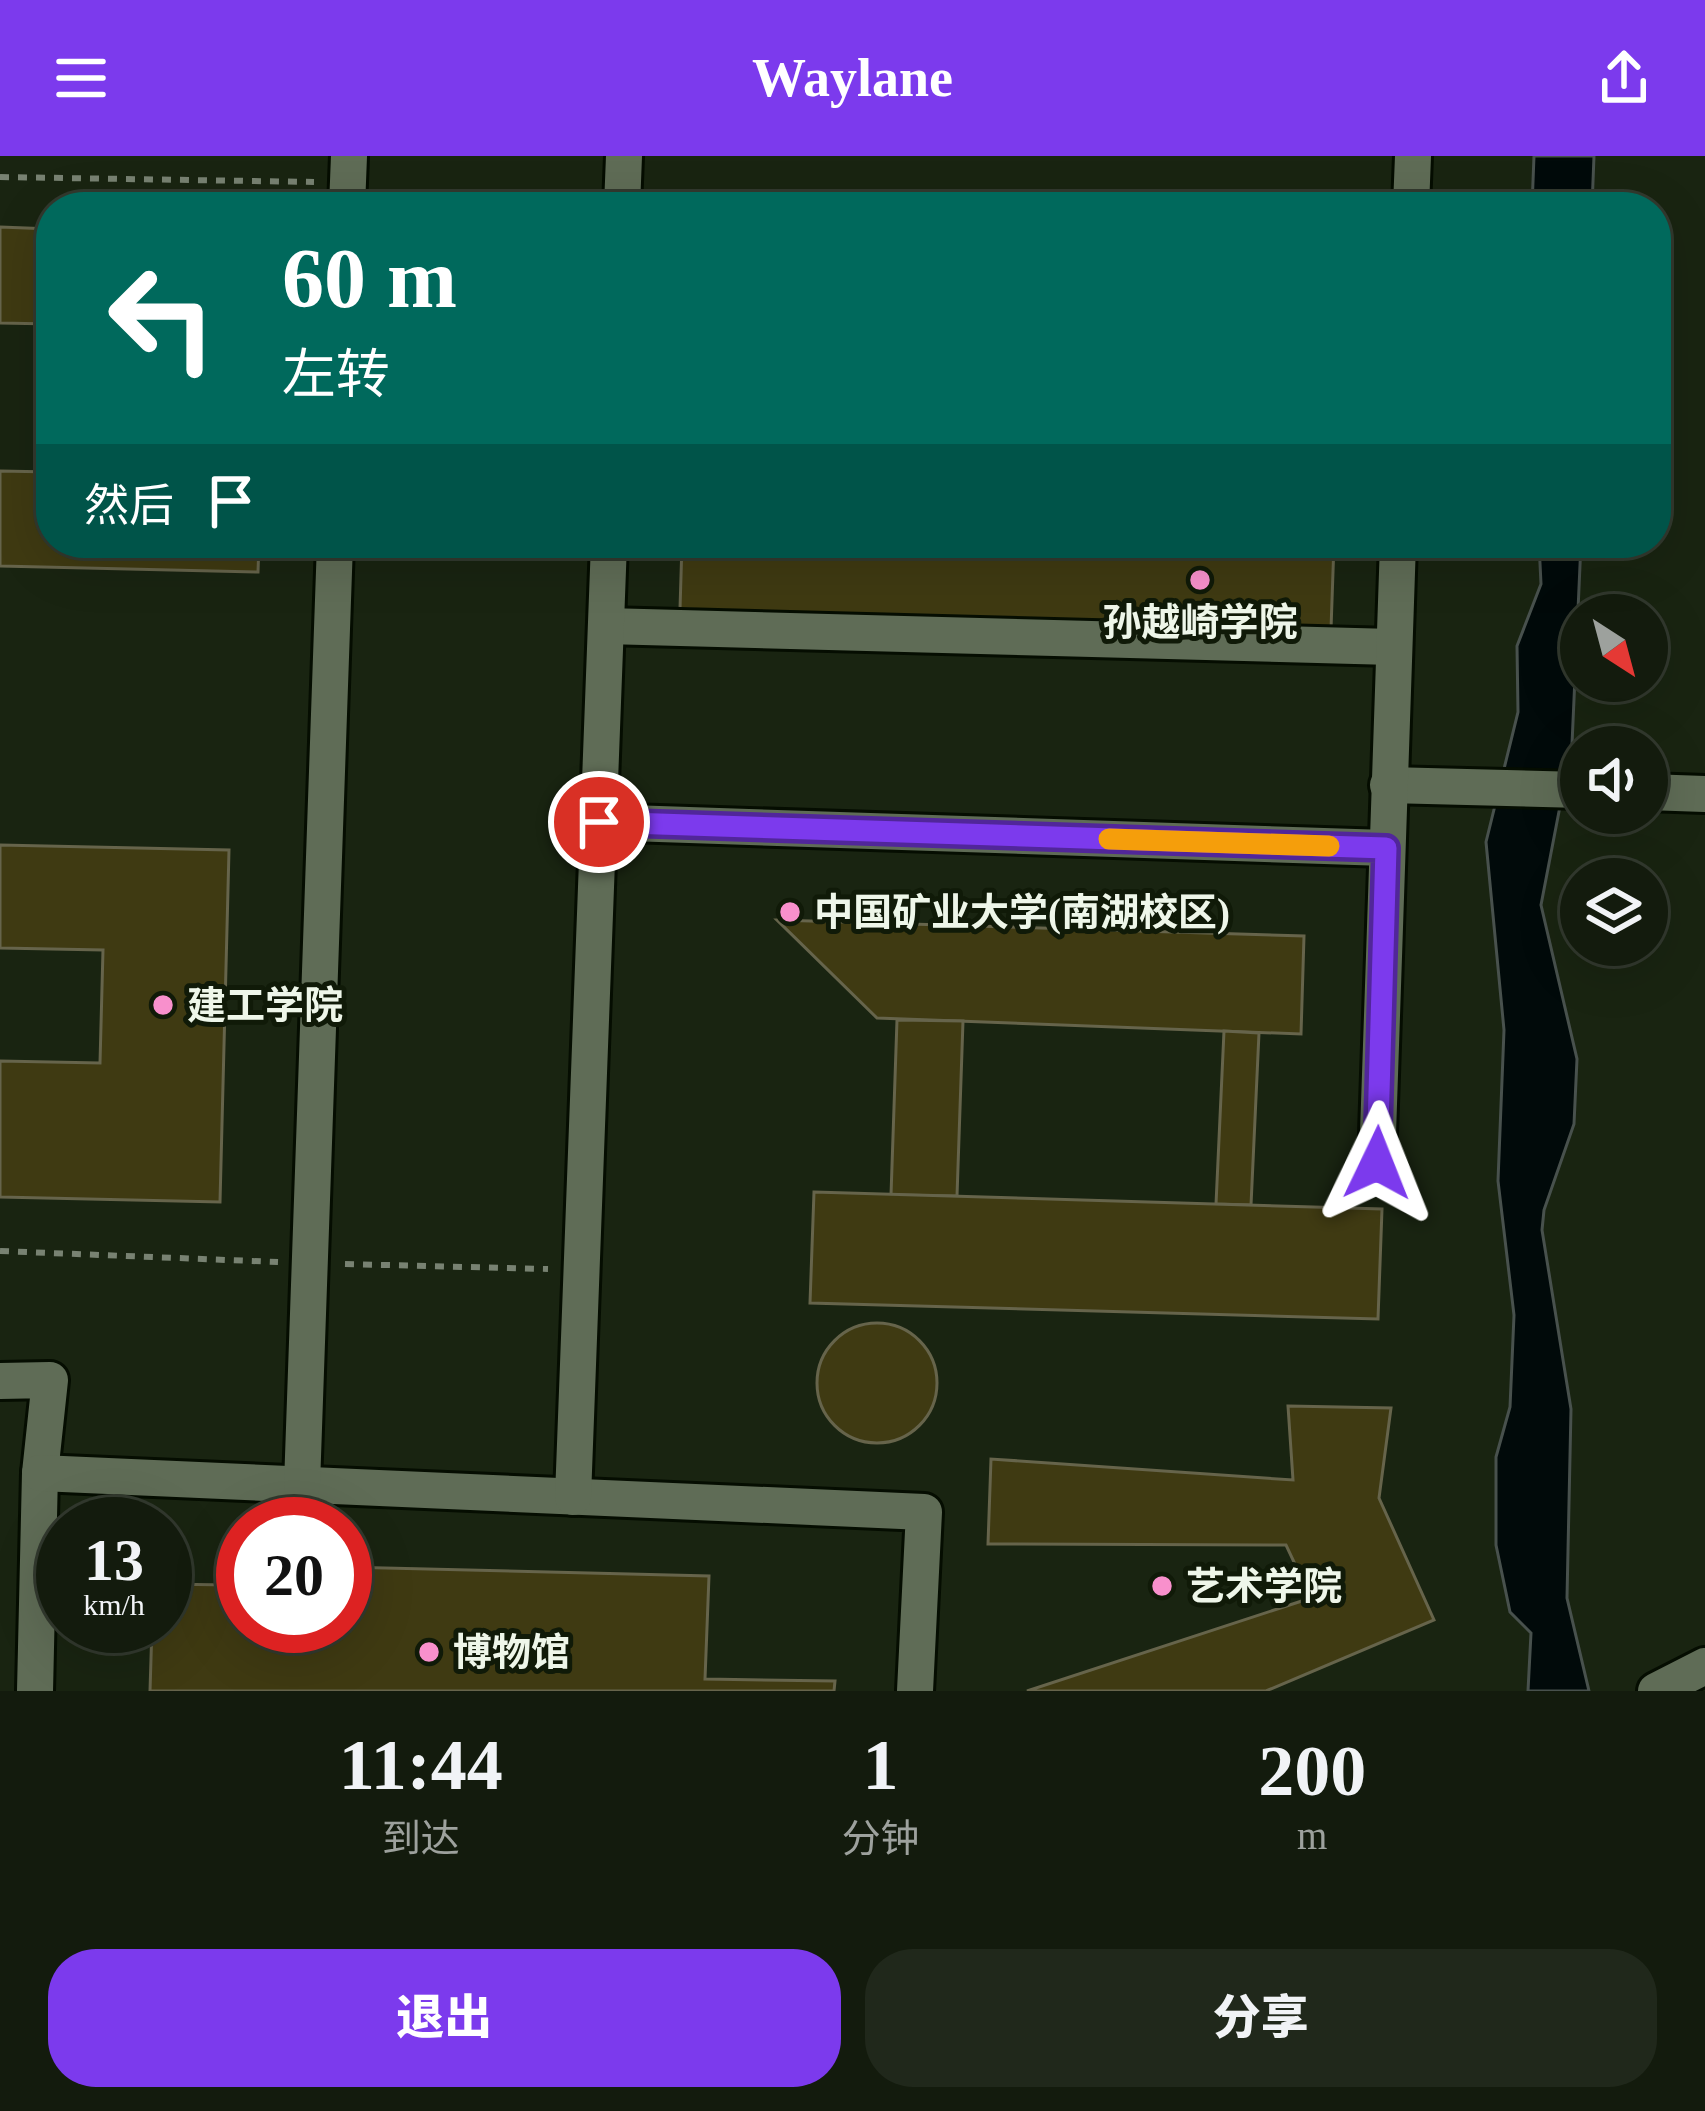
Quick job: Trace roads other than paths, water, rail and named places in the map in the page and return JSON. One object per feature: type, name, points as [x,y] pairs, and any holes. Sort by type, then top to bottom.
[{"type":"street","points":[[623,192],[624,156]]},
{"type":"street","points":[[1412,192],[1413,156]]},
{"type":"street","points":[[302,1484],[334,558]]},
{"type":"street","points":[[573,1497],[608,558]]},
{"type":"street","points":[[1377,1163],[1397,558]]},
{"type":"street","points":[[606,626],[1394,647]]},
{"type":"street","points":[[1388,784],[1560,789]]},
{"type":"street","points":[[1668,793],[1705,794]]},
{"type":"street","points":[[599,822],[1386,848]]},
{"type":"street","points":[[0,1381],[50,1380],[40,1473],[35,1691]]},
{"type":"street","points":[[40,1473],[924,1512],[915,1691]]},
{"type":"street","points":[[1656,1691],[1705,1666]]},
{"type":"place","name":"孙越崎学院","points":[[1200,580]]},
{"type":"place","name":"中国矿业大学(南湖校区)","points":[[790,912]]},
{"type":"place","name":"建工学院","points":[[163,1005]]},
{"type":"place","name":"艺术学院","points":[[1162,1586]]},
{"type":"place","name":"博物馆","points":[[429,1652]]}]
